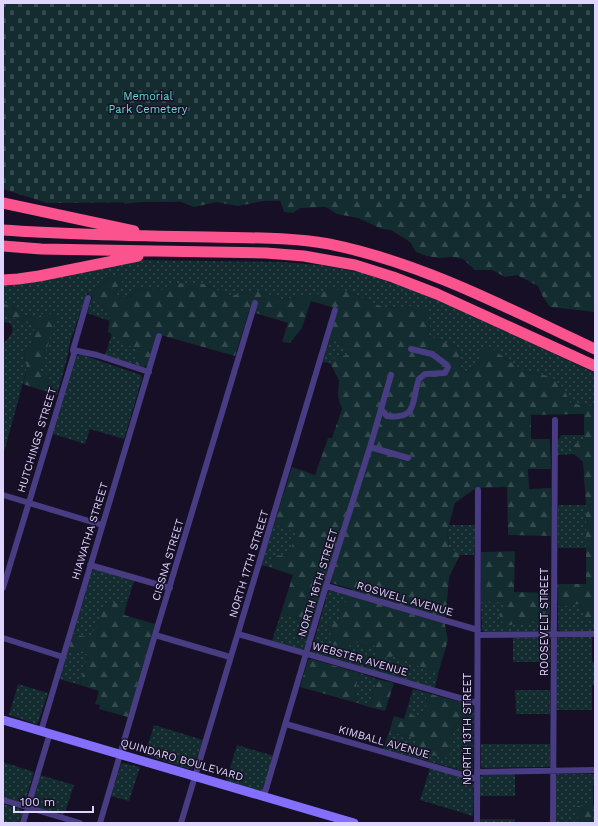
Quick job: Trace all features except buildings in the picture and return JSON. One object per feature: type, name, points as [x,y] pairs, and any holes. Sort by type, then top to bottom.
[{"type":"highway","points":[[3,203],[162,236]]},
{"type":"highway","points":[[3,230],[53,234],[282,239],[329,244],[378,257],[418,270],[487,298],[595,349]]},
{"type":"highway","points":[[3,246],[41,249],[266,253],[304,256],[355,265],[394,277],[437,294],[595,366]]},
{"type":"highway","points":[[3,280],[40,276],[162,251]]},
{"type":"main road","name":"QUINDARO BOULEVARD","points":[[3,720],[354,823]]},
{"type":"street","name":"HUTCHINGS STREET","points":[[3,588],[74,354],[73,350],[88,298]]},
{"type":"street","name":"CISSNA STREET","points":[[100,823],[255,303]]},
{"type":"street","name":"NORTH 17TH STREET","points":[[181,823],[335,310]]},
{"type":"street","name":"HIAWATHA STREET","points":[[23,823],[63,657],[159,336]]},
{"type":"street","points":[[381,410],[387,416],[396,417],[406,415],[412,406],[419,378],[425,374],[445,373],[447,370],[447,365],[432,354],[411,348]]},
{"type":"street","points":[[73,350],[103,357],[149,372]]},
{"type":"street","name":"NORTH 16TH STREET","points":[[264,796],[326,586],[391,375]]},
{"type":"street","name":"ROOSEVELT STREET","points":[[553,823],[555,420]]},
{"type":"street","points":[[370,447],[408,458]]},
{"type":"street","name":"NORTH 13TH STREET","points":[[477,823],[478,490]]},
{"type":"street","points":[[3,495],[102,525]]},
{"type":"street","points":[[90,565],[170,588]]},
{"type":"street","name":"ROSWELL AVENUE","points":[[326,586],[478,633],[595,634]]},
{"type":"street","name":"WEBSTER AVENUE","points":[[238,634],[477,703]]},
{"type":"street","points":[[155,635],[230,657]]},
{"type":"street","points":[[3,638],[63,657]]},
{"type":"street","name":"KIMBALL AVENUE","points":[[286,724],[477,779]]},
{"type":"street","points":[[477,772],[595,770]]},
{"type":"street","points":[[3,800],[80,823]]},
{"type":"green space","name":"Memorial Park Cemetery","points":[[3,3],[595,3],[595,198],[47,203],[3,189]]},
{"type":"green space","points":[[595,3],[595,312],[550,307],[538,286],[517,275],[505,277],[492,270],[475,270],[463,259],[427,256],[416,252],[410,242],[391,230],[382,229],[358,218],[337,214],[326,207],[300,208],[293,213],[284,212],[280,200],[273,199],[238,206],[216,202],[194,207],[179,201],[144,201],[125,204],[123,200]]},
{"type":"green space","points":[[137,260],[283,262],[320,265],[363,273],[415,291],[455,308],[595,373],[595,407],[570,403],[564,389],[550,376],[525,372],[491,348],[481,361],[467,373],[460,368],[458,348],[429,336],[430,322],[411,306],[385,308],[347,291],[314,297],[281,299],[255,290],[230,296],[204,284],[163,290],[137,289],[129,298],[114,294],[122,282],[122,275],[112,275],[99,287],[87,293],[70,342],[57,395],[44,391],[50,376],[40,371],[36,319],[19,314],[12,306],[3,304],[3,283]]},
{"type":"green space","points":[[112,275],[122,275],[122,282],[114,294],[129,298],[137,289],[162,290],[172,283],[204,284],[230,296],[255,290],[281,299],[314,297],[327,288],[347,291],[385,308],[411,306],[425,309],[430,322],[429,336],[458,348],[460,368],[467,373],[481,361],[481,348],[491,348],[525,372],[550,376],[564,389],[570,403],[595,407],[595,620],[585,619],[580,604],[558,606],[557,584],[586,584],[586,505],[583,462],[574,454],[573,445],[584,440],[584,414],[531,415],[531,439],[550,439],[551,469],[528,469],[529,489],[551,488],[551,536],[508,535],[507,487],[476,488],[455,503],[447,532],[449,547],[460,555],[449,577],[445,625],[448,640],[438,674],[395,656],[385,658],[380,664],[374,663],[376,652],[374,644],[366,647],[356,642],[345,648],[332,644],[329,626],[342,618],[338,606],[346,602],[352,589],[325,581],[315,617],[303,621],[281,613],[293,575],[269,567],[274,555],[289,556],[296,532],[274,524],[292,467],[315,475],[328,438],[332,438],[342,409],[338,397],[339,380],[330,363],[336,356],[348,355],[350,348],[329,341],[338,309],[311,301],[302,328],[290,343],[282,342],[288,323],[249,311],[235,356],[157,334],[147,366],[144,367],[135,364],[135,349],[108,332],[110,316],[99,303],[87,293],[99,287]]},
{"type":"green space","points":[[92,297],[110,316],[110,321],[87,313]]},
{"type":"green space","points":[[3,304],[12,306],[19,314],[36,319],[46,311],[56,318],[40,371],[50,376],[44,391],[23,384],[27,368],[24,353],[32,344],[35,326],[5,314],[3,315]]},
{"type":"green space","points":[[5,314],[35,326],[32,344],[24,353],[27,368],[3,456],[3,344],[11,335],[13,330],[10,323],[3,322],[3,315]]},
{"type":"green space","points":[[112,334],[135,349],[135,364],[105,355]]},
{"type":"green space","points":[[329,341],[350,348],[348,355],[336,356],[330,363],[323,362]]},
{"type":"green space","points":[[78,355],[83,355],[141,375],[142,379],[124,439],[90,429],[85,444],[53,434],[76,357]]},
{"type":"green space","points":[[561,435],[584,435],[584,440],[573,445],[574,454],[557,455],[558,440]]},
{"type":"green space","points":[[558,505],[586,505],[586,548],[558,548]]},
{"type":"green space","points":[[274,524],[296,532],[289,556],[274,555],[269,567],[261,565]]},
{"type":"green space","points":[[449,525],[475,525],[474,555],[460,555],[449,547],[447,532]]},
{"type":"green space","points":[[515,551],[514,592],[550,593],[550,617],[532,623],[518,623],[504,627],[499,614],[504,611],[504,602],[481,602],[481,552]]},
{"type":"green space","points":[[95,569],[134,581],[127,603],[122,602],[105,604],[91,639],[73,634],[92,571]]},
{"type":"green space","points":[[328,591],[349,596],[346,602],[356,642],[366,647],[374,644],[376,652],[385,658],[395,656],[438,674],[435,688],[311,652]]},
{"type":"green space","points":[[122,602],[127,603],[124,615],[155,624],[128,717],[99,709],[100,705],[95,704],[99,691],[80,685],[88,654],[68,651],[73,634],[91,638],[105,604]]},
{"type":"green space","points":[[481,602],[504,602],[504,627],[518,623],[532,623],[550,617],[551,630],[549,632],[484,632],[482,630]]},
{"type":"green space","points":[[580,604],[585,618],[595,620],[595,631],[560,631],[558,629],[558,606]]},
{"type":"green space","points":[[281,613],[303,621],[315,617],[305,649],[302,650],[272,641]]},
{"type":"green space","points":[[592,637],[592,662],[595,662],[595,685],[592,685],[592,710],[556,710],[556,640],[558,638]]},
{"type":"green space","points":[[513,638],[549,638],[550,662],[513,662]]},
{"type":"green space","points":[[68,651],[88,654],[80,685],[59,679]]},
{"type":"green space","points":[[311,659],[360,673],[354,693],[357,703],[300,687],[308,660]]},
{"type":"green space","points":[[360,673],[377,679],[369,707],[357,703],[354,693]]},
{"type":"green space","points":[[377,679],[394,683],[385,711],[369,707]]},
{"type":"green space","points":[[18,684],[48,693],[38,723],[36,724],[9,715]]},
{"type":"green space","points":[[413,689],[427,693],[425,713],[414,716],[407,709]]},
{"type":"green space","points":[[515,690],[550,690],[550,714],[516,714]]},
{"type":"green space","points":[[427,693],[472,705],[474,711],[451,730],[450,758],[417,753],[417,738],[389,732],[394,716],[404,719],[407,709],[414,716],[425,713]]},
{"type":"green space","points":[[474,711],[473,772],[471,773],[383,749],[389,732],[417,738],[451,730]]},
{"type":"green space","points":[[154,725],[203,740],[193,768],[189,769],[145,755]]},
{"type":"green space","points":[[481,744],[550,744],[550,765],[549,767],[483,768],[481,767]]},
{"type":"green space","points":[[237,745],[274,756],[262,792],[226,781]]},
{"type":"green space","points":[[3,762],[34,772],[25,803],[23,804],[3,798]]},
{"type":"green space","points":[[123,763],[140,767],[129,801],[111,796],[121,764]]},
{"type":"green space","points":[[430,768],[472,781],[474,784],[473,816],[420,800]]},
{"type":"green space","points":[[515,774],[515,796],[480,796],[480,777],[482,775]]},
{"type":"green space","points":[[558,774],[595,774],[595,785],[593,785],[593,805],[595,805],[595,823],[592,823],[592,805],[578,818],[575,823],[556,823],[556,776]]},
{"type":"green space","points":[[40,775],[74,785],[64,815],[33,806],[32,804]]},
{"type":"green space","points":[[3,804],[21,809],[23,812],[19,823],[3,823]]},
{"type":"green space","points":[[593,805],[592,823],[575,823],[578,818],[577,806]]},
{"type":"green space","points":[[480,819],[515,819],[515,823],[480,823]]}]
